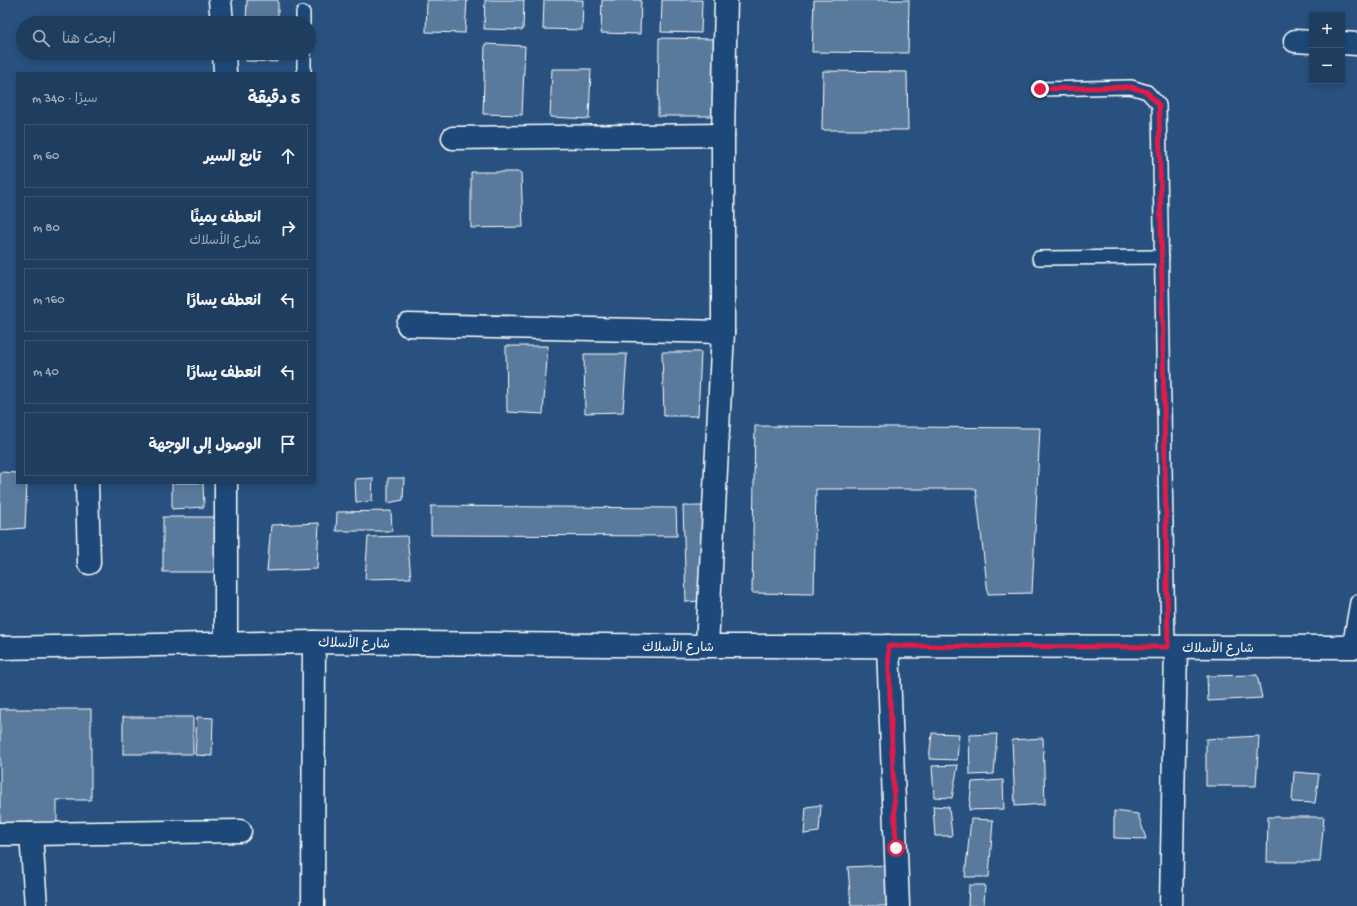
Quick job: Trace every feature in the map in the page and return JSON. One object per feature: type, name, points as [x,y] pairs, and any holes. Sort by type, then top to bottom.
[{"type":"street","points":[[220,0],[221,16]]},
{"type":"street","points":[[707,646],[722,332],[726,0]]},
{"type":"street","points":[[1345,43],[1357,44]]},
{"type":"street","points":[[224,60],[225,72]]},
{"type":"street","points":[[453,138],[724,135]]},
{"type":"street","points":[[408,325],[722,332]]},
{"type":"street","points":[[86,484],[89,563]]},
{"type":"street","points":[[226,484],[226,643]]},
{"type":"street","points":[[313,906],[314,642]]},
{"type":"street","name":"شارع الأسلاك","points":[[0,648],[314,642],[707,646],[1353,647]]},
{"type":"street","points":[[888,646],[898,906]]},
{"type":"street","points":[[1171,906],[1172,647]]},
{"type":"street","points":[[0,834],[240,831]]},
{"type":"street","points":[[31,834],[36,906]]},
{"type":"lane","points":[[304,60],[304,72]]},
{"type":"lane","points":[[1040,89],[1131,87],[1147,92],[1159,105],[1172,647]]},
{"type":"lane","points":[[1039,258],[1162,257]]},
{"type":"lane","points":[[1353,647],[1357,602]]},
{"type":"building","points":[[247,0],[278,0],[278,16],[246,16]]},
{"type":"building","points":[[427,0],[467,0],[465,33],[426,32]]},
{"type":"building","points":[[485,0],[524,0],[523,30],[484,29]]},
{"type":"building","points":[[544,0],[583,0],[582,30],[543,29]]},
{"type":"building","points":[[602,0],[641,0],[640,34],[601,33]]},
{"type":"building","points":[[662,0],[702,0],[701,33],[661,32]]},
{"type":"building","points":[[814,0],[909,0],[908,53],[812,52]]},
{"type":"building","points":[[659,38],[717,39],[716,116],[658,116]]},
{"type":"building","points":[[485,44],[525,46],[522,115],[483,114]]},
{"type":"building","points":[[277,60],[277,62],[246,61]]},
{"type":"building","points":[[552,69],[591,69],[589,119],[550,117]]},
{"type":"building","points":[[823,71],[907,72],[908,130],[822,130]]},
{"type":"building","points":[[471,172],[521,172],[523,227],[471,228]]},
{"type":"building","points":[[506,346],[548,346],[543,414],[507,412]]},
{"type":"building","points":[[662,352],[701,352],[698,416],[664,416]]},
{"type":"building","points":[[584,354],[627,354],[623,412],[585,413]]},
{"type":"building","points":[[755,426],[1040,428],[1032,593],[988,594],[976,489],[816,489],[814,594],[752,593]]},
{"type":"building","points":[[0,472],[16,473],[16,484],[27,484],[25,528],[0,530]]},
{"type":"building","points":[[373,478],[372,501],[356,502],[355,479]]},
{"type":"building","points":[[388,478],[404,478],[403,500],[388,503]]},
{"type":"building","points":[[172,484],[203,484],[204,507],[172,509]]},
{"type":"building","points":[[431,506],[676,508],[677,536],[431,535]]},
{"type":"building","points":[[683,506],[703,506],[700,601],[686,602]]},
{"type":"building","points":[[391,511],[392,531],[336,531],[337,512]]},
{"type":"building","points":[[163,517],[220,517],[220,572],[163,572]]},
{"type":"building","points":[[319,523],[317,569],[267,571],[271,525]]},
{"type":"building","points":[[407,536],[411,578],[365,579],[368,537]]},
{"type":"building","points":[[1257,675],[1262,698],[1208,701],[1207,676]]},
{"type":"building","points":[[0,709],[91,709],[91,800],[57,800],[57,824],[0,824]]},
{"type":"building","points":[[123,717],[193,717],[193,754],[123,754]]},
{"type":"building","points":[[197,717],[213,718],[212,756],[195,755]]},
{"type":"building","points":[[932,733],[959,734],[957,760],[929,759]]},
{"type":"building","points":[[997,734],[994,774],[970,775],[969,735]]},
{"type":"building","points":[[1259,736],[1256,786],[1206,786],[1206,739]]},
{"type":"building","points":[[1043,738],[1045,804],[1015,806],[1012,740]]},
{"type":"building","points":[[958,765],[952,798],[934,797],[932,766]]},
{"type":"building","points":[[1294,772],[1319,774],[1315,803],[1292,802]]},
{"type":"building","points":[[1003,780],[1004,809],[969,810],[972,782]]},
{"type":"building","points":[[821,805],[819,832],[804,834],[806,807]]},
{"type":"building","points":[[933,806],[949,807],[952,836],[935,836]]},
{"type":"building","points":[[1114,811],[1138,814],[1146,839],[1114,838]]},
{"type":"building","points":[[1268,817],[1324,817],[1320,862],[1267,862]]},
{"type":"building","points":[[971,819],[993,820],[989,877],[965,877]]},
{"type":"building","points":[[888,865],[888,906],[851,906],[848,867]]},
{"type":"building","points":[[969,885],[985,885],[984,906],[968,906]]},
{"type":"route","points":[[896,848],[888,646],[1168,647],[1159,105],[1147,92],[1131,87],[1040,89]]}]
